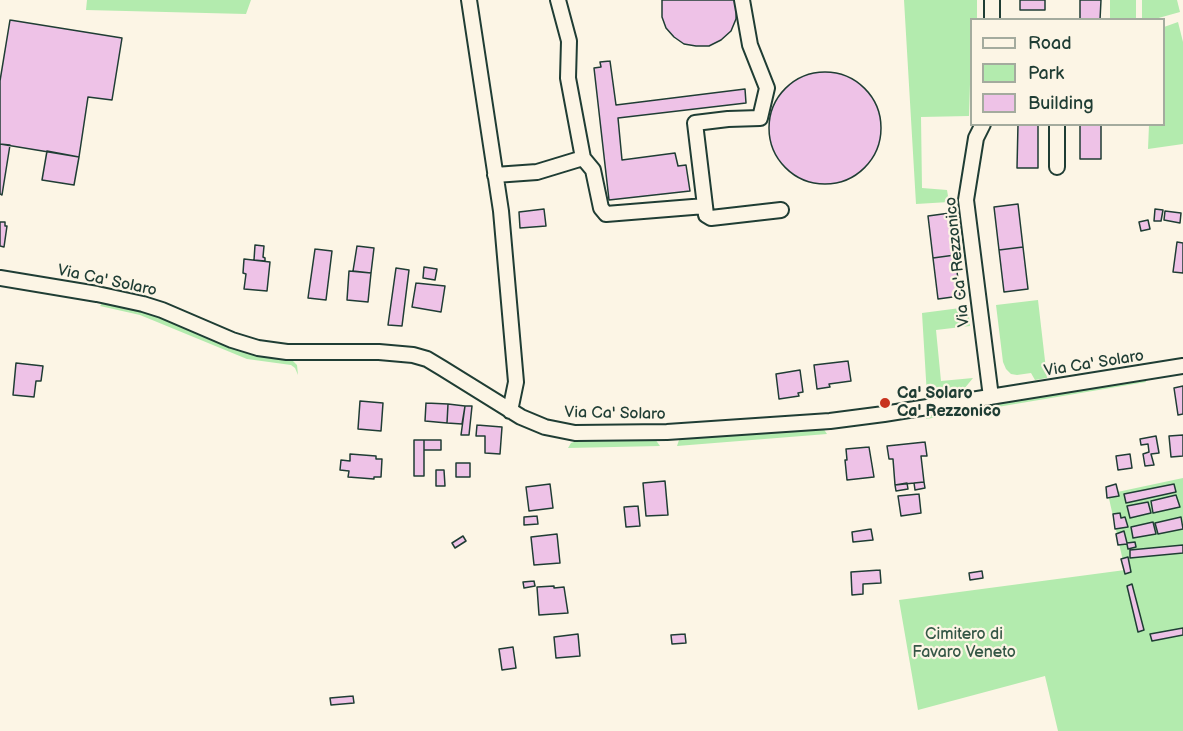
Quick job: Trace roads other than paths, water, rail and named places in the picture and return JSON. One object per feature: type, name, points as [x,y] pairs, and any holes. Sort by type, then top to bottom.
[{"type":"street","points":[[469,0],[501,211],[516,382],[510,411]]},
{"type":"street","points":[[558,0],[569,40],[568,78],[583,158],[593,170],[601,208],[606,214],[705,206]]},
{"type":"street","points":[[742,0],[750,45],[767,88],[760,118],[695,123],[706,215],[711,218],[781,210]]},
{"type":"street","points":[[992,0],[992,18]]},
{"type":"street","name":"Via Ca' Rezzonico","points":[[982,126],[976,138],[966,200],[990,397]]},
{"type":"street","points":[[1057,126],[1057,167]]},
{"type":"street","points":[[495,175],[537,172],[583,158]]},
{"type":"street","name":"Via Ca' Solaro","points":[[0,278],[142,304],[258,348],[287,352],[379,352],[427,359],[510,411],[544,427],[589,434],[667,432],[830,421],[1183,366]]},
{"type":"place","name":"Ca' Solaro Ca' Rezzonico","points":[[885,403]]},
{"type":"park label","name":"Cimitero di Favaro Veneto","points":[[964,644]]}]
